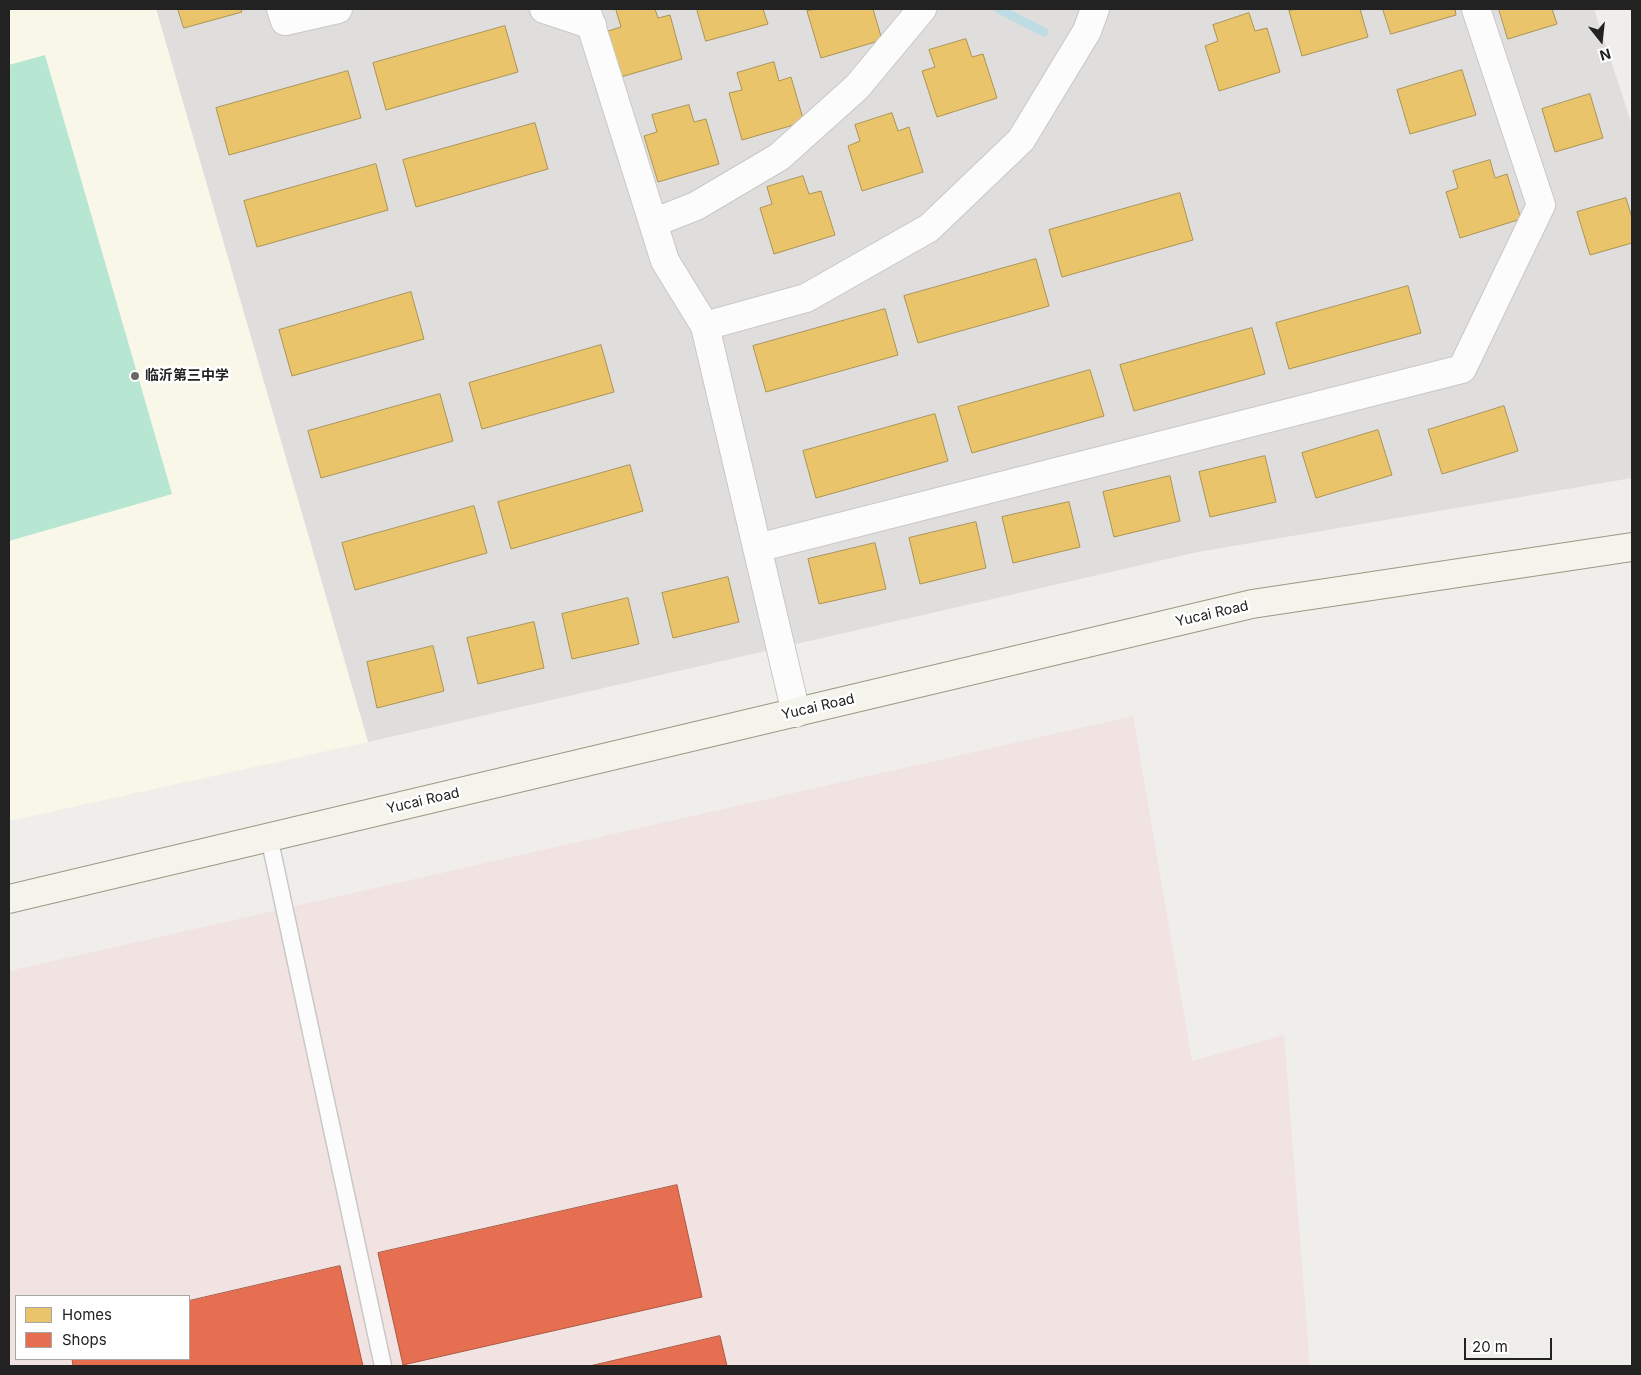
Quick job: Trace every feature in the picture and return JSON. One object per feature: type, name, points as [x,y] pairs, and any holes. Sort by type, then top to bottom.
[{"type":"street","points":[[281,9],[285,21],[338,9]]},
{"type":"street","points":[[544,9],[589,17],[665,261],[705,326],[796,713]]},
{"type":"street","points":[[653,222],[696,206],[779,157],[856,86],[922,9]]},
{"type":"street","points":[[705,326],[806,298],[929,228],[1021,140],[1087,30],[1095,9]]},
{"type":"street","points":[[757,548],[1462,369],[1541,204],[1476,9]]},
{"type":"street","name":"Yucai Road","points":[[9,899],[1252,604],[1632,547]]},
{"type":"lane","points":[[269,837],[383,1366]]},
{"type":"shaded area","name":"临沂第三中学","points":[[9,9],[156,9],[368,742],[9,821]]},
{"type":"shaded area","points":[[156,9],[1594,9],[1632,125],[1632,478],[1198,552],[368,742]]},
{"type":"shaded area","points":[[1133,716],[1192,1061],[1284,1035],[1310,1366],[9,1366],[9,971]]},
{"type":"green space","points":[[45,55],[172,494],[9,541],[9,65]]},
{"type":"building: Homes","points":[[178,9],[241,9],[242,12],[184,28]]},
{"type":"building: Homes","points":[[655,9],[658,18],[670,15],[682,59],[621,77],[608,31],[621,27],[616,10]]},
{"type":"building: Homes","points":[[697,9],[763,9],[768,24],[706,41]]},
{"type":"building: Homes","points":[[817,9],[873,9],[882,40],[821,58],[807,11]]},
{"type":"building: Homes","points":[[1296,9],[1360,9],[1368,37],[1302,56],[1289,11]]},
{"type":"building: Homes","points":[[1383,9],[1455,9],[1456,15],[1391,34]]},
{"type":"building: Homes","points":[[1499,9],[1552,9],[1557,24],[1508,39]]},
{"type":"building: Homes","points":[[1249,13],[1255,31],[1267,28],[1280,72],[1219,91],[1205,46],[1218,41],[1213,25]]},
{"type":"building: Homes","points":[[505,26],[518,72],[386,110],[373,63]]},
{"type":"building: Homes","points":[[966,39],[972,57],[983,54],[997,98],[937,117],[922,71],[935,67],[929,50]]},
{"type":"building: Homes","points":[[774,62],[779,81],[791,77],[804,122],[742,140],[729,93],[742,90],[737,73]]},
{"type":"building: Homes","points":[[1462,70],[1476,115],[1410,134],[1397,90]]},
{"type":"building: Homes","points":[[348,71],[361,118],[229,155],[216,108]]},
{"type":"building: Homes","points":[[1590,94],[1603,138],[1555,152],[1542,109]]},
{"type":"building: Homes","points":[[689,105],[694,122],[706,119],[719,164],[658,182],[644,136],[657,132],[652,115]]},
{"type":"building: Homes","points":[[892,113],[898,131],[909,127],[923,172],[862,191],[848,146],[860,141],[855,125]]},
{"type":"building: Homes","points":[[535,123],[548,169],[416,207],[403,160]]},
{"type":"building: Homes","points":[[1490,160],[1495,178],[1507,174],[1521,219],[1460,238],[1446,192],[1458,188],[1453,171]]},
{"type":"building: Homes","points":[[376,164],[388,210],[257,247],[244,201]]},
{"type":"building: Homes","points":[[803,176],[809,194],[821,191],[835,235],[774,254],[760,208],[772,204],[767,187]]},
{"type":"building: Homes","points":[[1180,193],[1193,240],[1062,277],[1049,230]]},
{"type":"building: Homes","points":[[1626,198],[1632,218],[1632,243],[1590,255],[1577,212]]},
{"type":"building: Homes","points":[[1036,259],[1049,306],[918,343],[904,296]]},
{"type":"building: Homes","points":[[1408,286],[1421,333],[1289,369],[1276,323]]},
{"type":"building: Homes","points":[[411,292],[424,339],[292,376],[279,330]]},
{"type":"building: Homes","points":[[885,309],[898,355],[766,392],[753,346]]},
{"type":"building: Homes","points":[[1252,328],[1265,374],[1134,411],[1120,365]]},
{"type":"building: Homes","points":[[601,345],[614,392],[482,429],[469,383]]},
{"type":"building: Homes","points":[[1090,370],[1104,416],[972,453],[958,407]]},
{"type":"building: Homes","points":[[440,394],[453,441],[321,478],[308,431]]},
{"type":"building: Homes","points":[[1504,406],[1518,451],[1442,474],[1428,430]]},
{"type":"building: Homes","points":[[935,414],[948,461],[816,498],[803,451]]},
{"type":"building: Homes","points":[[1378,430],[1392,475],[1316,498],[1302,453]]},
{"type":"building: Homes","points":[[1265,456],[1276,502],[1210,517],[1199,472]]},
{"type":"building: Homes","points":[[630,465],[643,511],[511,549],[498,502]]},
{"type":"building: Homes","points":[[1170,476],[1180,521],[1114,537],[1103,492]]},
{"type":"building: Homes","points":[[1069,502],[1080,547],[1013,563],[1002,517]]},
{"type":"building: Homes","points":[[474,506],[487,553],[355,590],[342,543]]},
{"type":"building: Homes","points":[[976,522],[986,568],[920,584],[909,538]]},
{"type":"building: Homes","points":[[875,543],[886,589],[819,604],[808,559]]},
{"type":"building: Homes","points":[[728,577],[739,622],[673,638],[662,593]]},
{"type":"building: Homes","points":[[628,598],[639,644],[572,659],[562,614]]},
{"type":"building: Homes","points":[[534,622],[544,668],[478,684],[467,638]]},
{"type":"building: Homes","points":[[433,646],[444,691],[377,708],[367,662]]},
{"type":"building: Shops","points":[[677,1185],[702,1297],[403,1365],[378,1253]]},
{"type":"building: Shops","points":[[340,1266],[363,1366],[73,1366],[72,1360],[190,1360],[190,1301]]},
{"type":"building: Shops","points":[[720,1336],[727,1366],[590,1366]]},
{"type":"waterway","points":[[999,9],[1044,32]]},
{"type":"place","name":"临沂第三中学","points":[[135,376]]}]
